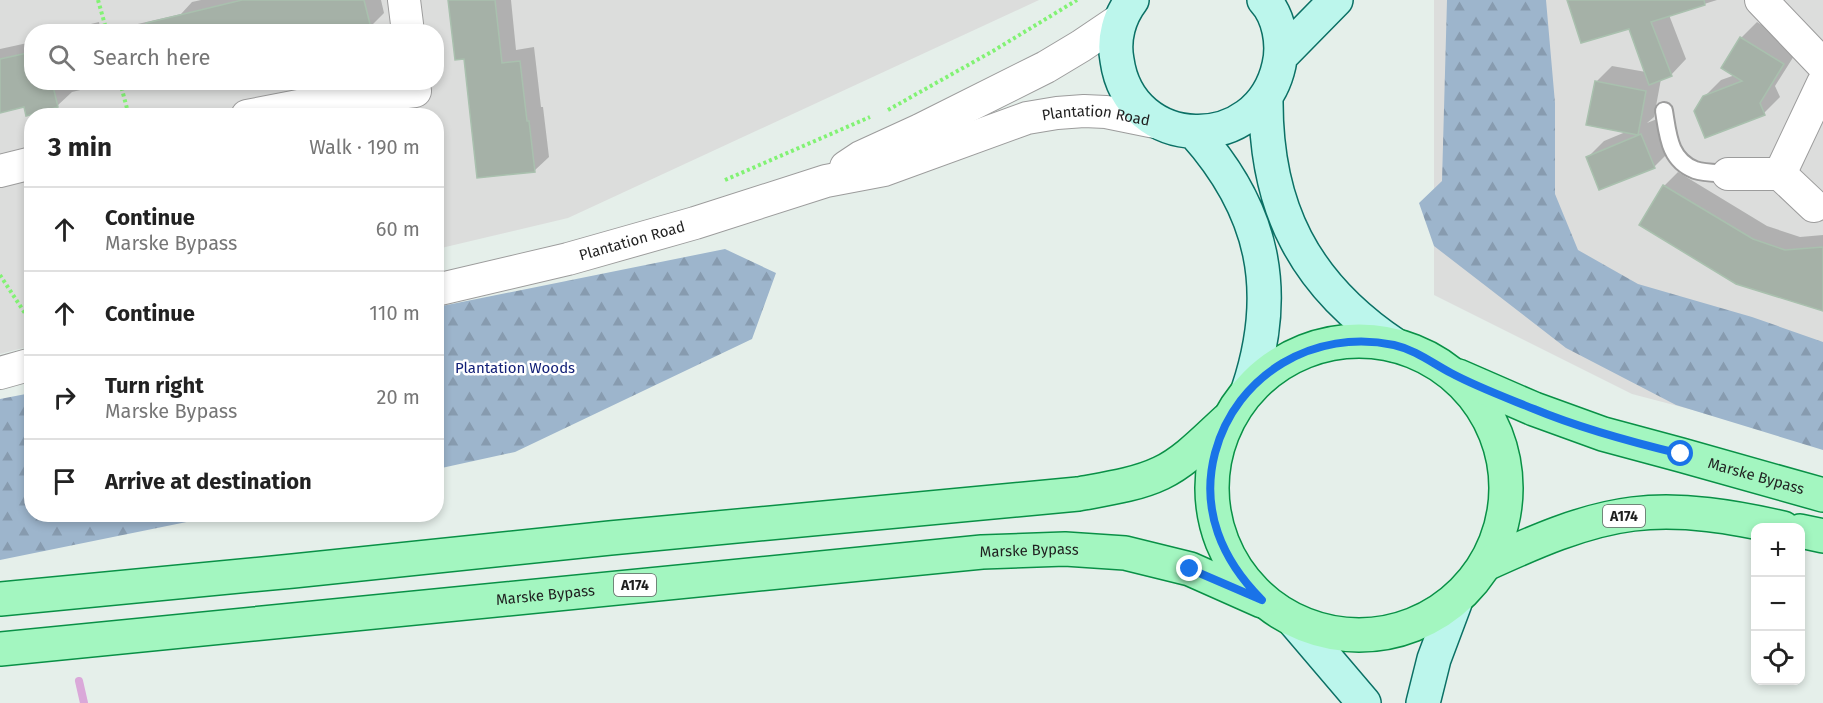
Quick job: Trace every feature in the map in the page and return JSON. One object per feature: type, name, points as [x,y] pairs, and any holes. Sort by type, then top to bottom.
[{"type":"main road","points":[[1128,6],[1116,44],[1118,70],[1124,86],[1133,101],[1146,114],[1176,129],[1194,132],[1221,129],[1246,117],[1266,98],[1276,78],[1281,56],[1279,30],[1269,5],[1264,0]]},
{"type":"main road","points":[[1281,56],[1336,0]]},
{"type":"main road","points":[[1266,98],[1266,127],[1271,165],[1284,212],[1295,238],[1335,295],[1370,328],[1395,345]]},
{"type":"main road","points":[[1194,132],[1213,153],[1238,194],[1253,229],[1260,256],[1264,283],[1262,338],[1248,390]]},
{"type":"main road","name":"A174","points":[[0,599],[1078,494],[1121,486],[1160,474],[1189,456],[1227,420],[1248,390],[1278,364],[1315,347],[1355,341],[1395,345],[1424,356],[1451,373],[1473,394],[1489,419],[1501,447],[1506,477],[1505,507],[1499,536],[1486,564],[1455,603],[1425,621],[1400,631],[1347,636],[1295,622],[1262,600],[1246,585],[1223,548],[1214,516],[1210,484],[1218,441],[1227,420]]},
{"type":"main road","name":"Marske Bypass","points":[[1451,373],[1534,409],[1603,434],[1823,495]]},
{"type":"main road","name":"A174","points":[[1486,564],[1530,544],[1579,527],[1633,514],[1695,512],[1756,523]]},
{"type":"main road","points":[[1805,532],[1823,536]]},
{"type":"main road","name":"Marske Bypass","points":[[0,649],[982,552],[1065,549],[1125,553],[1190,569],[1262,600]]},
{"type":"main road","points":[[1422,703],[1434,659],[1455,603]]},
{"type":"main road","points":[[1295,622],[1364,703]]},
{"type":"street","points":[[404,0],[407,24]]},
{"type":"street","points":[[1761,0],[1823,65]]},
{"type":"street","name":"Plantation Road","points":[[826,181],[861,157],[1046,67],[1081,46],[1128,6]]},
{"type":"street","points":[[1780,174],[1823,83]]},
{"type":"street","points":[[288,108],[314,103],[415,96]]},
{"type":"street","name":"Plantation Road","points":[[444,288],[568,259],[760,203],[826,181],[884,170],[1027,118],[1084,111],[1106,112],[1160,123]]},
{"type":"street","points":[[0,171],[24,165]]},
{"type":"street","points":[[1728,174],[1780,174],[1814,206]]},
{"type":"street","points":[[0,372],[24,366]]},
{"type":"lane","points":[[1664,111],[1669,141],[1677,159],[1696,170],[1728,174]]},
{"type":"path","points":[[98,0],[104,24]]},
{"type":"path","points":[[886,110],[993,51],[1077,0]]},
{"type":"path","points":[[122,90],[127,108]]},
{"type":"path","points":[[723,181],[875,115]]},
{"type":"path","points":[[0,275],[24,312]]},
{"type":"shaded area","points":[[0,0],[1039,0],[568,218],[444,247],[444,108],[24,108],[24,348],[0,354]]},
{"type":"shaded area","points":[[1434,0],[1823,0],[1823,444],[1632,394],[1434,295]]},
{"type":"green space","points":[[1447,0],[1546,0],[1555,103],[1555,194],[1578,250],[1638,284],[1752,317],[1823,342],[1823,450],[1676,405],[1566,348],[1434,246],[1419,203],[1442,181]]},
{"type":"green space","name":"Plantation Woods","points":[[725,249],[776,273],[752,339],[515,452],[444,467],[444,306]]},
{"type":"green space","points":[[24,394],[24,522],[187,522],[0,560],[0,399]]},
{"type":"building","points":[[242,0],[364,0],[370,24],[146,24]]},
{"type":"building","points":[[448,0],[495,0],[502,63],[520,61],[535,172],[477,178],[464,59],[455,60]]},
{"type":"building","points":[[1567,0],[1704,0],[1705,5],[1651,22],[1672,76],[1649,85],[1629,29],[1581,43]]},
{"type":"building","points":[[1740,37],[1784,64],[1760,103],[1765,115],[1705,138],[1694,111],[1703,96],[1742,81],[1721,68]]},
{"type":"building","points":[[24,54],[24,90],[54,90],[58,107],[24,107],[0,113],[0,59]]},
{"type":"building","points":[[1595,81],[1646,91],[1638,135],[1586,125]]},
{"type":"building","points":[[1641,134],[1655,168],[1599,190],[1586,157]]},
{"type":"building","points":[[1663,185],[1753,239],[1785,250],[1823,247],[1823,311],[1736,284],[1639,225]]},
{"type":"waterway","points":[[79,681],[84,703]]},
{"type":"route","points":[[1190,569],[1262,600],[1246,585],[1223,548],[1212,506],[1210,484],[1213,462],[1218,441],[1227,420],[1248,390],[1278,364],[1315,347],[1355,341],[1395,345],[1424,356],[1451,373],[1534,409],[1603,434],[1681,454]]}]
